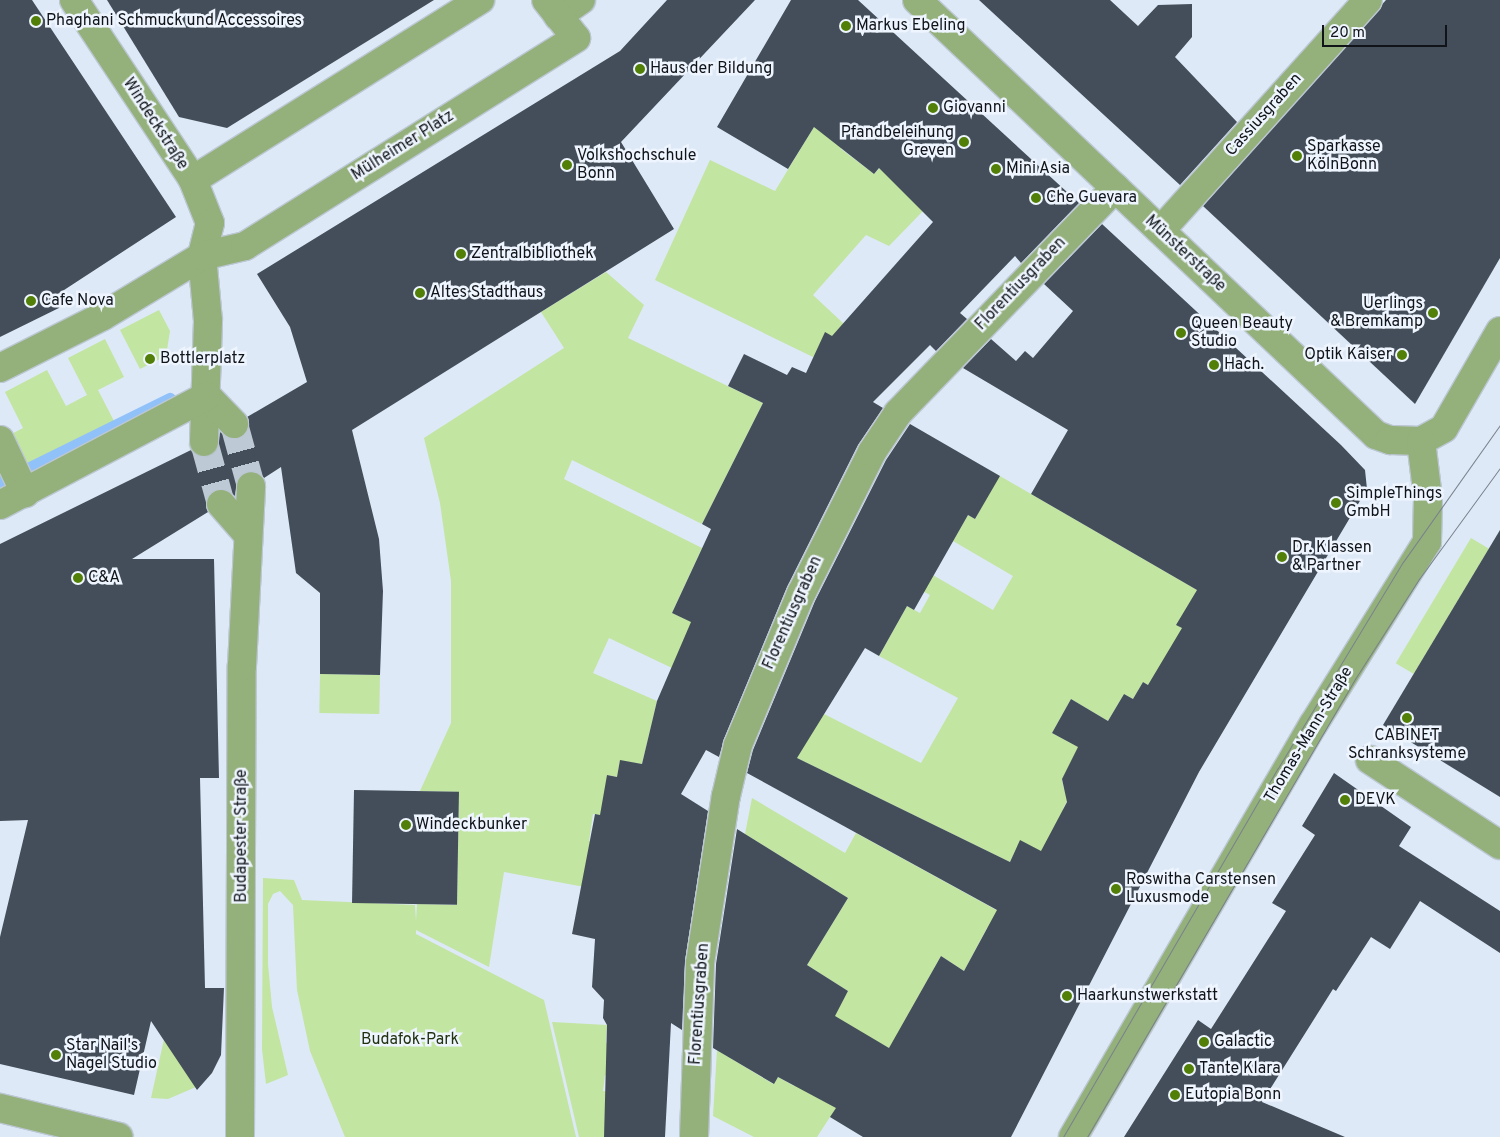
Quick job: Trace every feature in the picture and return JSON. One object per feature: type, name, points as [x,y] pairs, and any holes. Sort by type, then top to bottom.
[{"type":"street","name":"Windeckstraße","points":[[74,0],[193,180],[210,223],[202,256]]},
{"type":"street","points":[[193,180],[480,0]]},
{"type":"street","name":"Mülheimer Platz","points":[[202,256],[244,246],[576,38],[552,8],[581,0]]},
{"type":"street","name":"Münsterstraße","points":[[916,0],[1376,434],[1390,440],[1421,442]]},
{"type":"street","name":"Cassiusgraben","points":[[1160,230],[1368,0]]},
{"type":"street","name":"Florentiusgraben","points":[[694,1137],[700,963],[726,796],[738,745],[804,587],[868,461],[898,412],[1115,188]]},
{"type":"street","points":[[0,368],[103,316],[202,256],[208,320],[208,396],[204,442]]},
{"type":"street","points":[[1421,442],[1444,428],[1500,331]]},
{"type":"street","points":[[208,396],[234,424]]},
{"type":"street","points":[[0,505],[208,396]]},
{"type":"street","points":[[0,440],[25,493]]},
{"type":"street","name":"Thomas-Mann-Straße","points":[[1073,1137],[1313,725],[1428,542],[1428,498],[1421,442]]},
{"type":"street","name":"Budapester Straße","points":[[240,1137],[242,676],[247,534],[251,486]]},
{"type":"street","points":[[222,504],[247,534]]},
{"type":"street","points":[[1370,760],[1500,845]]},
{"type":"street","points":[[0,1108],[119,1137]]},
{"type":"green space","points":[[840,84],[841,149],[874,174],[907,139],[923,211],[889,246],[866,235],[813,295],[844,324],[813,357],[655,280],[710,160],[775,191]]},
{"type":"green space","name":"Budafok-Park","points":[[606,272],[644,305],[628,338],[763,403],[702,524],[572,460],[564,479],[702,548],[672,613],[692,622],[672,668],[609,638],[593,673],[657,701],[642,764],[620,761],[617,777],[607,775],[610,817],[593,814],[589,841],[598,843],[590,888],[504,872],[489,967],[416,930],[416,934],[544,1000],[576,1137],[345,1137],[310,1051],[297,990],[293,905],[280,891],[273,894],[268,904],[268,964],[272,1007],[288,1075],[266,1084],[262,1049],[263,878],[294,880],[302,900],[415,905],[416,921],[417,904],[457,905],[459,792],[420,791],[451,723],[451,581],[440,503],[424,438],[564,348],[541,312]]},
{"type":"green space","points":[[159,310],[170,331],[166,356],[140,369],[120,330]]},
{"type":"green space","points":[[105,339],[124,377],[98,390],[115,423],[0,478],[0,440],[23,428],[5,392],[47,370],[66,406],[87,395],[68,358]]},
{"type":"green space","points":[[993,472],[1197,590],[1177,625],[1182,628],[1157,690],[1143,682],[1133,699],[1124,694],[1108,721],[1071,699],[1052,733],[1107,762],[1067,770],[1062,780],[1064,789],[1071,793],[1063,809],[1085,820],[1042,852],[1020,841],[1010,862],[764,742],[824,714],[921,763],[958,698],[879,656],[907,606],[920,613],[930,595],[896,577],[914,564],[993,610],[1013,576],[953,541],[968,515],[975,519],[981,508],[974,504]]},
{"type":"green space","points":[[1471,538],[1489,549],[1414,674],[1396,663]]},
{"type":"green space","points":[[320,674],[380,675],[379,714],[319,713]]},
{"type":"green space","points":[[752,798],[845,853],[856,833],[1009,917],[987,928],[964,971],[941,956],[903,1024],[932,1073],[882,1044],[866,1072],[864,1137],[830,1117],[817,1137],[754,1137],[713,1116],[717,1050],[773,1084],[778,1077],[794,1086],[848,991],[807,965],[848,898],[745,834]]},
{"type":"green space","points":[[176,985],[205,985],[204,1043],[196,1087],[168,1099],[151,1098]]},
{"type":"green space","points":[[552,1022],[607,1025],[606,1043],[615,1043],[613,1075],[605,1075],[603,1091],[611,1092],[604,1137],[579,1137]]},
{"type":"building","points":[[0,0],[32,0],[176,217],[61,292],[65,305],[0,337]]},
{"type":"building","points":[[107,0],[434,0],[227,128],[179,117]]},
{"type":"building","points":[[667,0],[755,0],[621,142],[674,229],[352,430],[379,539],[383,591],[380,675],[320,674],[320,593],[296,573],[281,467],[264,478],[252,470],[243,472],[238,478],[235,496],[226,489],[211,492],[206,499],[208,512],[132,559],[214,559],[219,778],[200,778],[205,988],[224,988],[221,1055],[212,1073],[197,1090],[151,1021],[134,1095],[0,1064],[0,937],[28,820],[0,821],[0,544],[191,450],[203,458],[211,456],[217,450],[220,432],[230,439],[244,436],[249,428],[247,417],[307,382],[290,327],[257,274],[620,51]]},
{"type":"building","points":[[791,0],[858,0],[1079,203],[1021,263],[1015,256],[960,313],[967,319],[936,351],[930,345],[873,402],[883,408],[858,445],[787,587],[724,739],[719,757],[706,750],[681,794],[708,811],[685,961],[682,1030],[671,1023],[665,1137],[604,1137],[607,1025],[603,1018],[604,1000],[592,987],[595,939],[572,934],[595,814],[600,815],[607,775],[617,777],[620,760],[642,764],[657,701],[691,622],[672,613],[711,529],[702,524],[763,403],[728,386],[744,354],[787,375],[792,367],[806,373],[825,332],[832,336],[933,222],[879,168],[874,174],[814,127],[788,169],[717,127]]},
{"type":"building","points":[[979,0],[1110,0],[1138,26],[1158,5],[1192,4],[1192,37],[1175,57],[1237,122],[1180,185]]},
{"type":"building","points":[[1386,0],[1500,0],[1500,258],[1415,404],[1203,206]]},
{"type":"building","points":[[1102,224],[1341,445],[1365,470],[1367,489],[1199,772],[1011,1137],[863,1137],[830,1117],[836,1108],[778,1077],[774,1084],[713,1048],[716,964],[737,829],[848,898],[807,965],[848,991],[835,1016],[889,1048],[941,956],[964,971],[997,910],[747,773],[753,750],[815,601],[886,460],[910,424],[1000,476],[975,519],[968,515],[914,610],[907,606],[879,656],[865,648],[797,758],[1010,862],[1020,840],[1041,851],[1067,802],[1062,779],[1078,747],[1052,733],[1071,699],[1108,721],[1124,694],[1133,699],[1143,682],[1148,685],[1182,628],[1176,625],[1197,590],[1031,494],[1068,430],[963,368],[991,339],[1016,361],[1025,351],[1033,358],[1073,311],[1044,284]]},
{"type":"building","points":[[1500,530],[1500,797],[1383,725]]},
{"type":"building","points":[[1334,773],[1411,827],[1399,846],[1500,911],[1500,953],[1420,901],[1390,949],[1371,937],[1336,991],[1333,989],[1262,1102],[1345,1137],[1124,1137],[1198,1020],[1211,1029],[1286,911],[1272,903],[1315,835],[1302,826]]},
{"type":"building","name":"Windeckbunker","points":[[354,790],[459,792],[457,905],[352,903]]},
{"type":"waterway","points":[[0,483],[170,399]]},
{"type":"tunnel","points":[[234,424],[251,486]]},
{"type":"tunnel","points":[[204,442],[221,504]]},
{"type":"tram line","points":[[1063,1137],[1278,768],[1403,562],[1500,425]]},
{"type":"tram line","points":[[1087,1137],[1355,679],[1419,579],[1500,468]]},
{"type":"place","name":"Phaghani Schmuck und Accessoires","points":[[36,21]]},
{"type":"place","name":"Markus Ebeling","points":[[846,26]]},
{"type":"place","name":"Haus der Bildung","points":[[640,69]]},
{"type":"place","name":"Giovanni","points":[[933,108]]},
{"type":"place","name":"Pfandbeleihung Greven","points":[[964,142]]},
{"type":"place","name":"Sparkasse KölnBonn","points":[[1297,156]]},
{"type":"place","name":"Volkshochschule Bonn","points":[[567,165]]},
{"type":"place","name":"Mini Asia","points":[[996,169]]},
{"type":"place","name":"Che Guevara","points":[[1036,198]]},
{"type":"place","name":"Zentralbibliothek","points":[[461,254]]},
{"type":"place","name":"Altes Stadthaus","points":[[420,293]]},
{"type":"place","name":"Cafe Nova","points":[[31,301]]},
{"type":"place","name":"Uerlings & Bremkamp","points":[[1433,313]]},
{"type":"place","name":"Queen Beauty Studio","points":[[1181,333]]},
{"type":"place","name":"Optik Kaiser","points":[[1402,355]]},
{"type":"place","name":"Bottlerplatz","points":[[150,359]]},
{"type":"place","name":"Hach.","points":[[1214,365]]},
{"type":"place","name":"SimpleThings GmbH","points":[[1336,503]]},
{"type":"place","name":"Dr. Klassen & Partner","points":[[1282,557]]},
{"type":"place","name":"C&A","points":[[78,578]]},
{"type":"place","name":"CABINET Schranksysteme","points":[[1407,718]]},
{"type":"place","name":"DEVK","points":[[1345,800]]},
{"type":"place","name":"Windeckbunker","points":[[406,825]]},
{"type":"place","name":"Roswitha Carstensen Luxusmode","points":[[1116,889]]},
{"type":"place","name":"Haarkunstwerkstatt","points":[[1067,996]]},
{"type":"place","name":"Galactic","points":[[1204,1042]]},
{"type":"place","name":"Star Nail's Nagel Studio","points":[[56,1055]]},
{"type":"place","name":"Tante Klara","points":[[1189,1069]]},
{"type":"place","name":"Eutopia Bonn","points":[[1175,1095]]}]
